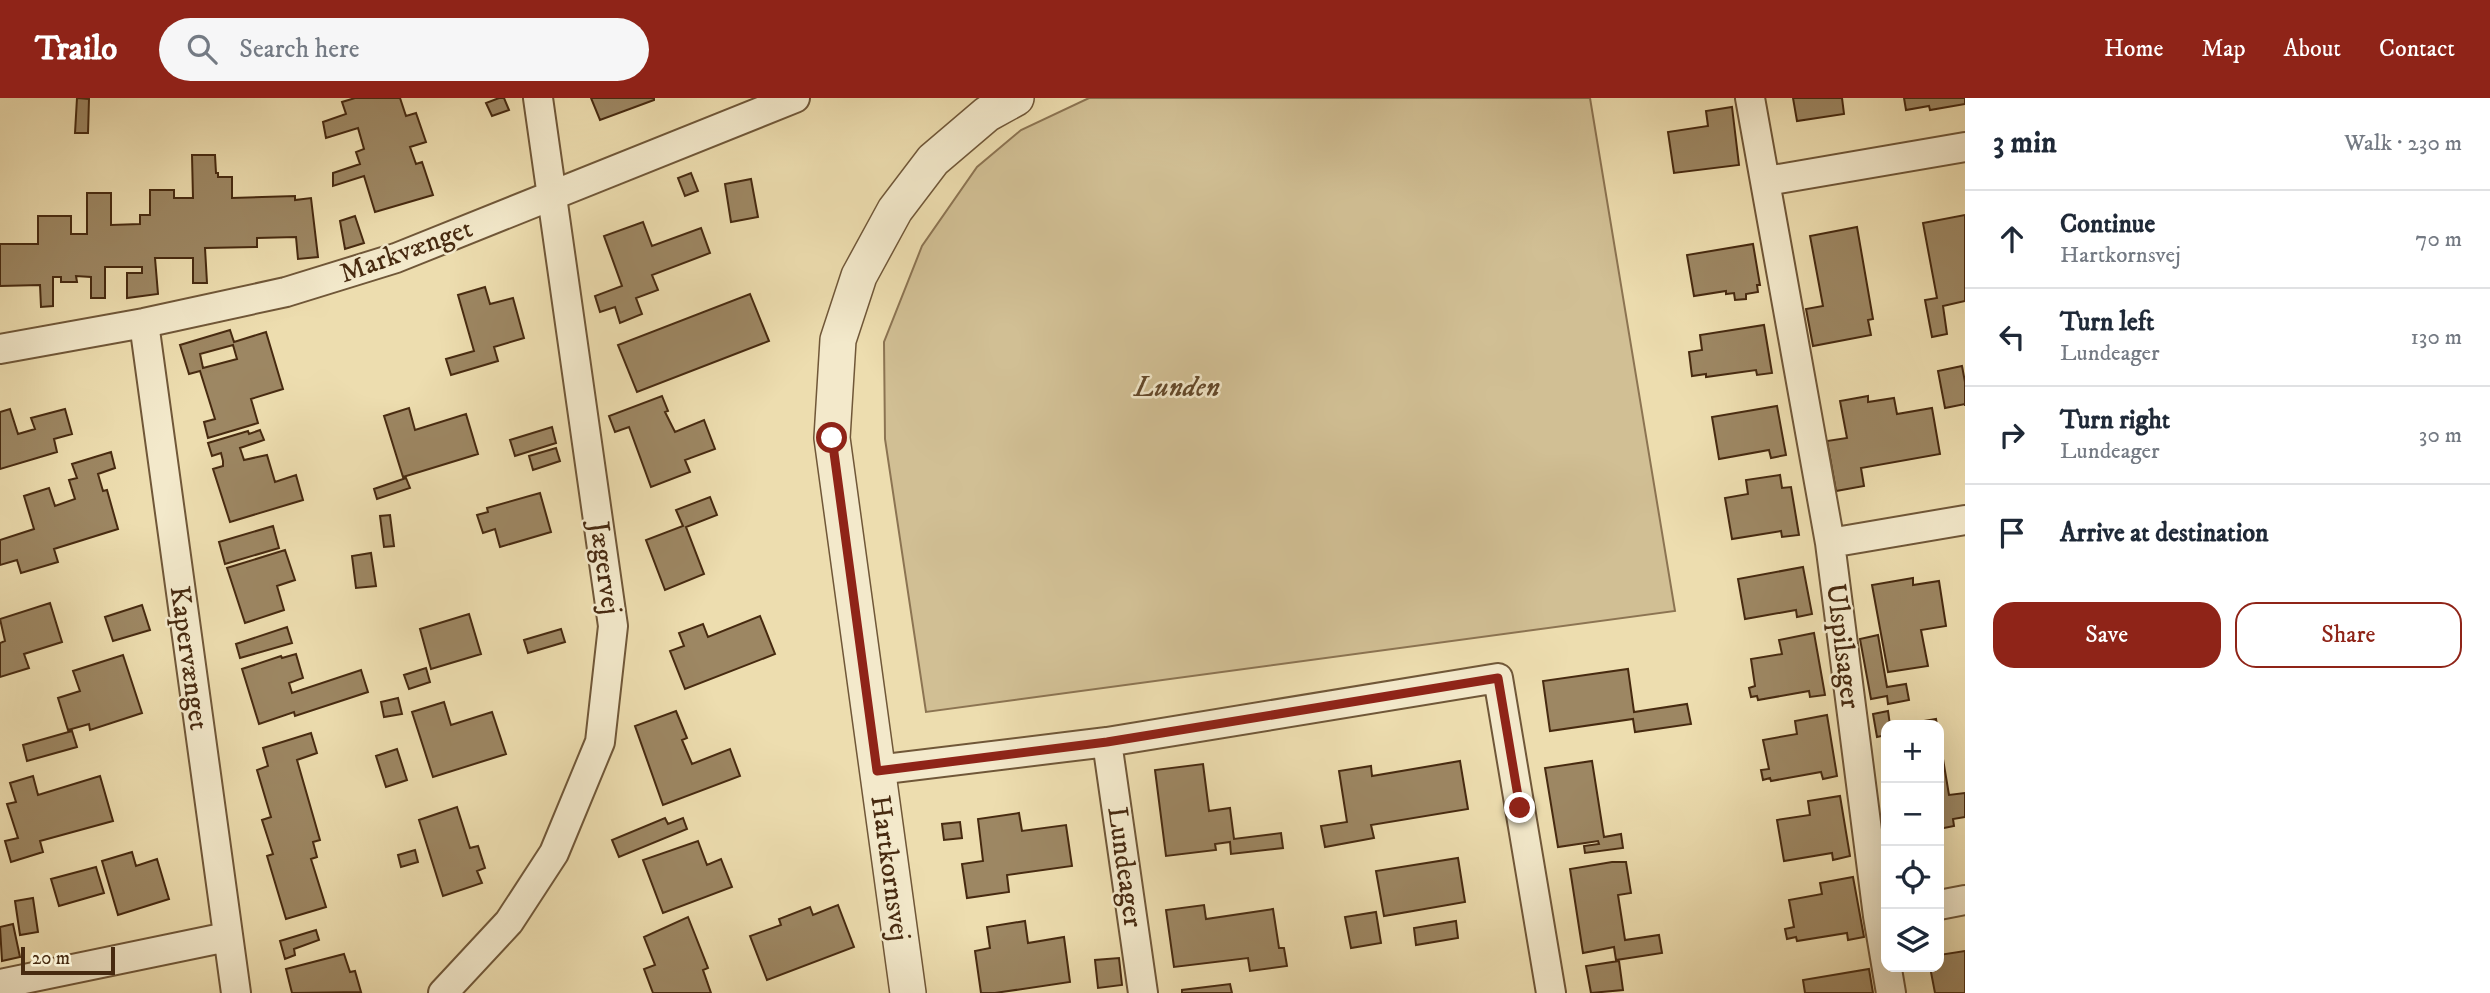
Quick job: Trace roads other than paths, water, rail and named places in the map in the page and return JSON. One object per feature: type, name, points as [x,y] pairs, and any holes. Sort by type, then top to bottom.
[{"type":"street","name":"Jægervej","points":[[443,993],[509,922],[554,853],[600,742],[613,626],[538,98]]},
{"type":"street","name":"Markvænget","points":[[0,349],[144,323],[286,292],[396,258],[795,98]]},
{"type":"street","name":"Hartkornsvej","points":[[908,993],[832,438],[838,340],[859,276],[895,210],[933,160],[987,114],[1016,98]]},
{"type":"street","name":"Ulspilsager","points":[[1750,98],[1830,543],[1881,909]]},
{"type":"street","points":[[1767,181],[1965,147]]},
{"type":"street","name":"Kapervænget","points":[[144,323],[236,993]]},
{"type":"street","name":"Ulspilsager","points":[[1830,543],[1965,520]]},
{"type":"street","points":[[877,771],[1107,742],[1498,678],[1551,993]]},
{"type":"street","name":"Lundeager","points":[[1107,742],[1143,993]]},
{"type":"street","points":[[1944,904],[1965,900]]},
{"type":"street","points":[[0,984],[227,937]]},
{"type":"street","name":"Ulspilsager","points":[[1889,972],[1891,993]]},
{"type":"park label","name":"Lunden","points":[[1177,387]]}]
